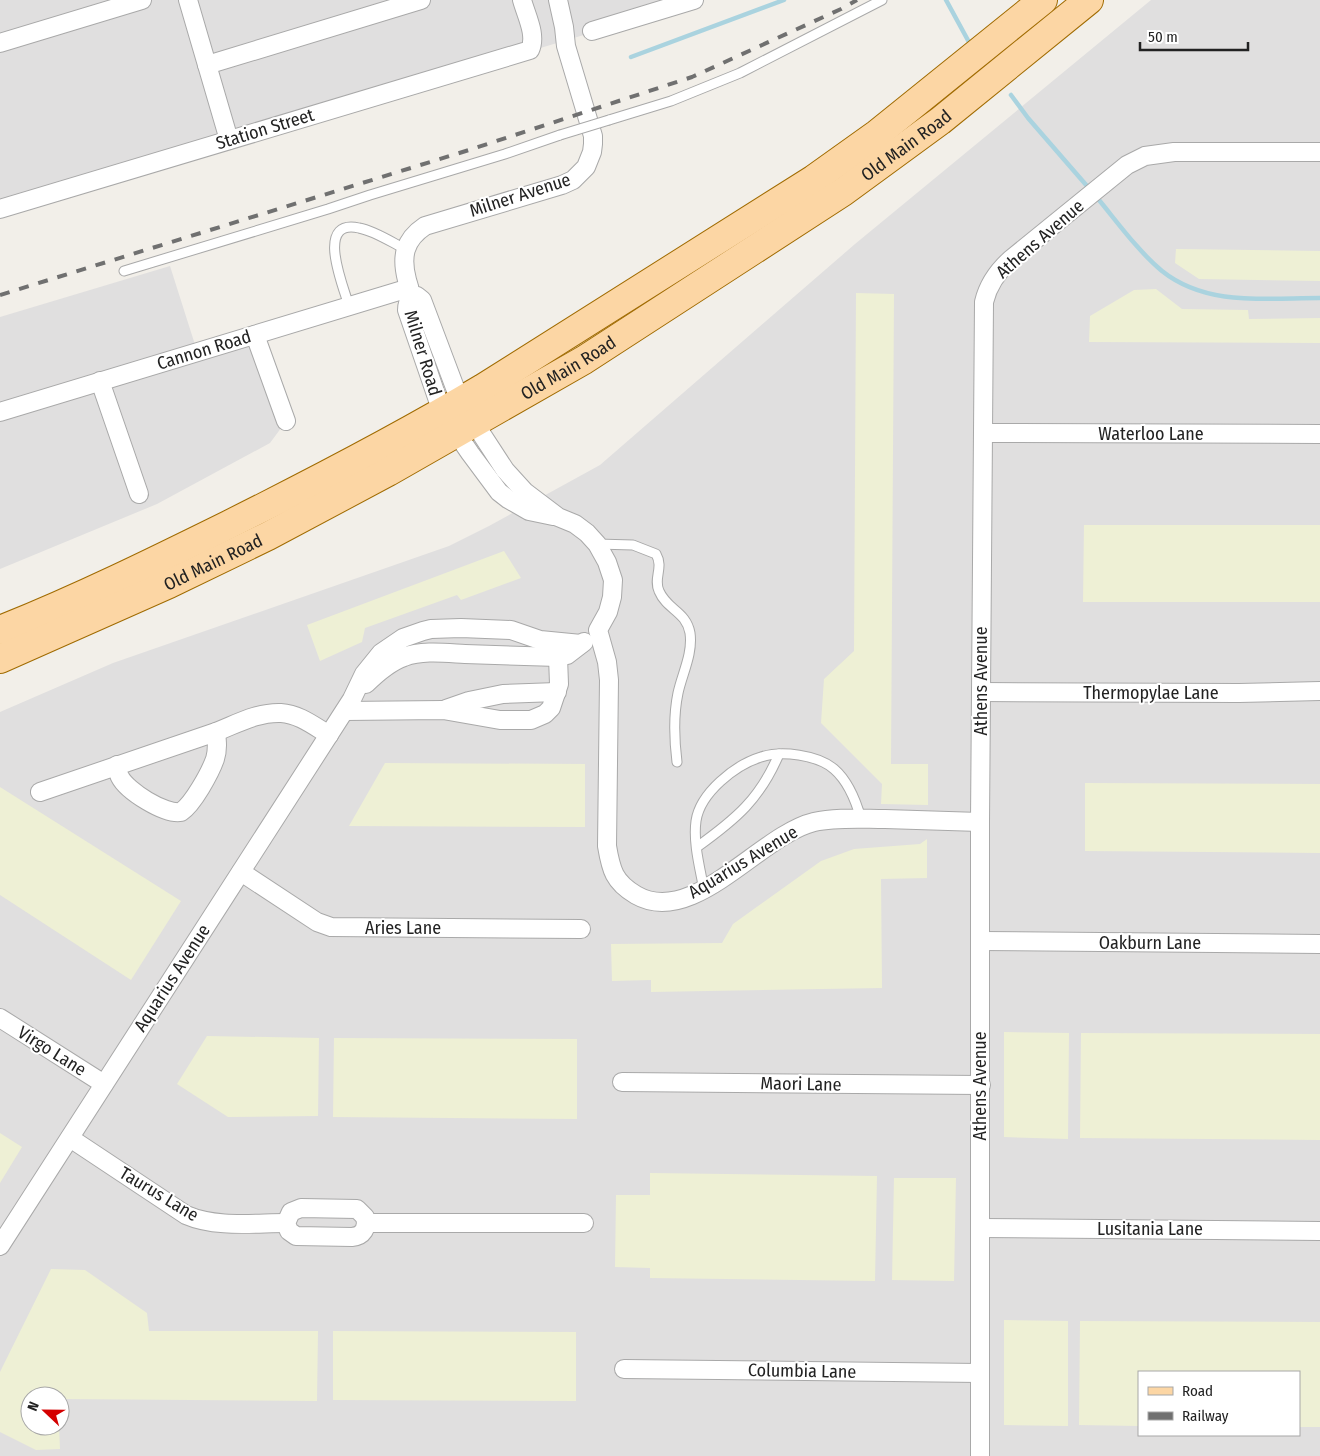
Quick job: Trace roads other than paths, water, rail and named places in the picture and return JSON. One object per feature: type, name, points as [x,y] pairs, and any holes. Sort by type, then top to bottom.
[{"type":"main road","name":"Old Main Road","points":[[0,659],[168,584],[268,536],[458,418],[878,134],[1043,0]]},
{"type":"main road","name":"Old Main Road","points":[[0,630],[161,558],[321,478],[584,360],[843,192],[940,120],[1089,0]]},
{"type":"street","points":[[0,43],[142,0]]},
{"type":"street","points":[[188,0],[230,140]]},
{"type":"street","points":[[207,65],[421,0]]},
{"type":"street","name":"Station Street","points":[[0,210],[530,50],[532,35],[522,0]]},
{"type":"street","name":"Milner Avenue","points":[[546,0],[557,32],[566,46]]},
{"type":"street","name":"Milner Avenue","points":[[405,249],[414,234],[425,226],[562,185],[573,180],[586,167],[592,152],[593,136],[566,46],[558,0]]},
{"type":"street","points":[[592,30],[694,0]]},
{"type":"street","name":"Athens Avenue","points":[[980,1456],[980,822],[984,302],[992,281],[1010,260],[1127,165],[1145,156],[1174,152],[1320,152]]},
{"type":"street","points":[[405,249],[403,262],[410,291]]},
{"type":"street","name":"Milner Road","points":[[410,291],[407,310],[458,418]]},
{"type":"street","name":"Cannon Road","points":[[0,412],[350,306],[410,291]]},
{"type":"street","points":[[254,335],[286,420]]},
{"type":"street","points":[[100,382],[139,494]]},
{"type":"street","points":[[348,705],[443,710],[500,720],[531,720],[545,714],[551,708],[559,684],[558,657],[567,655],[598,630],[608,612],[612,597],[612,580],[608,562],[597,544],[575,524],[558,517],[525,492],[458,418]]},
{"type":"street","name":"Waterloo Lane","points":[[983,433],[1320,434]]},
{"type":"street","name":"Aquarius Avenue","points":[[0,1246],[329,735],[348,705],[364,674],[381,653],[402,638],[431,629],[511,630],[540,640],[581,644]]},
{"type":"street","name":"Aquarius Avenue","points":[[598,630],[607,662],[608,680],[607,846],[610,867],[616,878],[630,891],[640,897],[668,903],[704,890],[783,835],[816,822],[861,818],[980,822]]},
{"type":"street","name":"Aquarius Avenue","points":[[348,705],[374,676],[404,657],[432,653],[558,657]]},
{"type":"street","points":[[443,710],[468,701],[503,694],[557,692]]},
{"type":"street","name":"Thermopylae Lane","points":[[981,692],[1320,692]]},
{"type":"street","points":[[40,792],[216,732],[261,714],[282,713],[303,719],[329,735]]},
{"type":"street","points":[[117,765],[120,777],[132,790],[168,812],[181,812],[189,805],[215,760],[216,732]]},
{"type":"street","name":"Aries Lane","points":[[241,872],[317,922],[331,927],[581,929]]},
{"type":"street","name":"Oakburn Lane","points":[[980,941],[1320,944]]},
{"type":"street","name":"Virgo Lane","points":[[0,1018],[104,1084]]},
{"type":"street","name":"Maori Lane","points":[[622,1082],[980,1085]]},
{"type":"street","name":"Taurus Lane","points":[[70,1138],[186,1215],[214,1223],[286,1223]]},
{"type":"street","points":[[352,1208],[362,1212],[366,1223],[364,1231],[356,1236],[301,1237],[292,1234],[286,1223],[291,1212],[296,1209],[352,1208]]},
{"type":"street","points":[[366,1223],[584,1223]]},
{"type":"street","name":"Lusitania Lane","points":[[980,1228],[1320,1231]]},
{"type":"street","name":"Columbia Lane","points":[[624,1369],[980,1373]]},
{"type":"lane","points":[[124,271],[671,101],[740,73],[882,0]]},
{"type":"lane","points":[[350,306],[334,252],[335,237],[340,231],[345,228],[358,227],[405,249]]},
{"type":"lane","points":[[597,544],[633,545],[656,554],[660,561],[657,584],[659,590],[665,601],[685,619],[690,634],[690,653],[678,692],[674,719],[677,762]]},
{"type":"lane","points":[[696,847],[716,833],[750,804],[771,775],[779,754]]},
{"type":"lane","points":[[704,890],[696,847],[696,821],[700,809],[712,790],[728,775],[762,756],[798,754],[823,761],[834,769],[845,782],[855,800],[861,818]]},
{"type":"waterway","points":[[631,57],[784,0]]},
{"type":"waterway","points":[[946,0],[970,44]]},
{"type":"waterway","points":[[1011,95],[1028,118],[1087,186]]},
{"type":"waterway","points":[[1099,200],[1129,237],[1162,271],[1198,290],[1238,298],[1320,298]]},
{"type":"railway","points":[[0,295],[469,150],[692,77],[857,0]]}]
